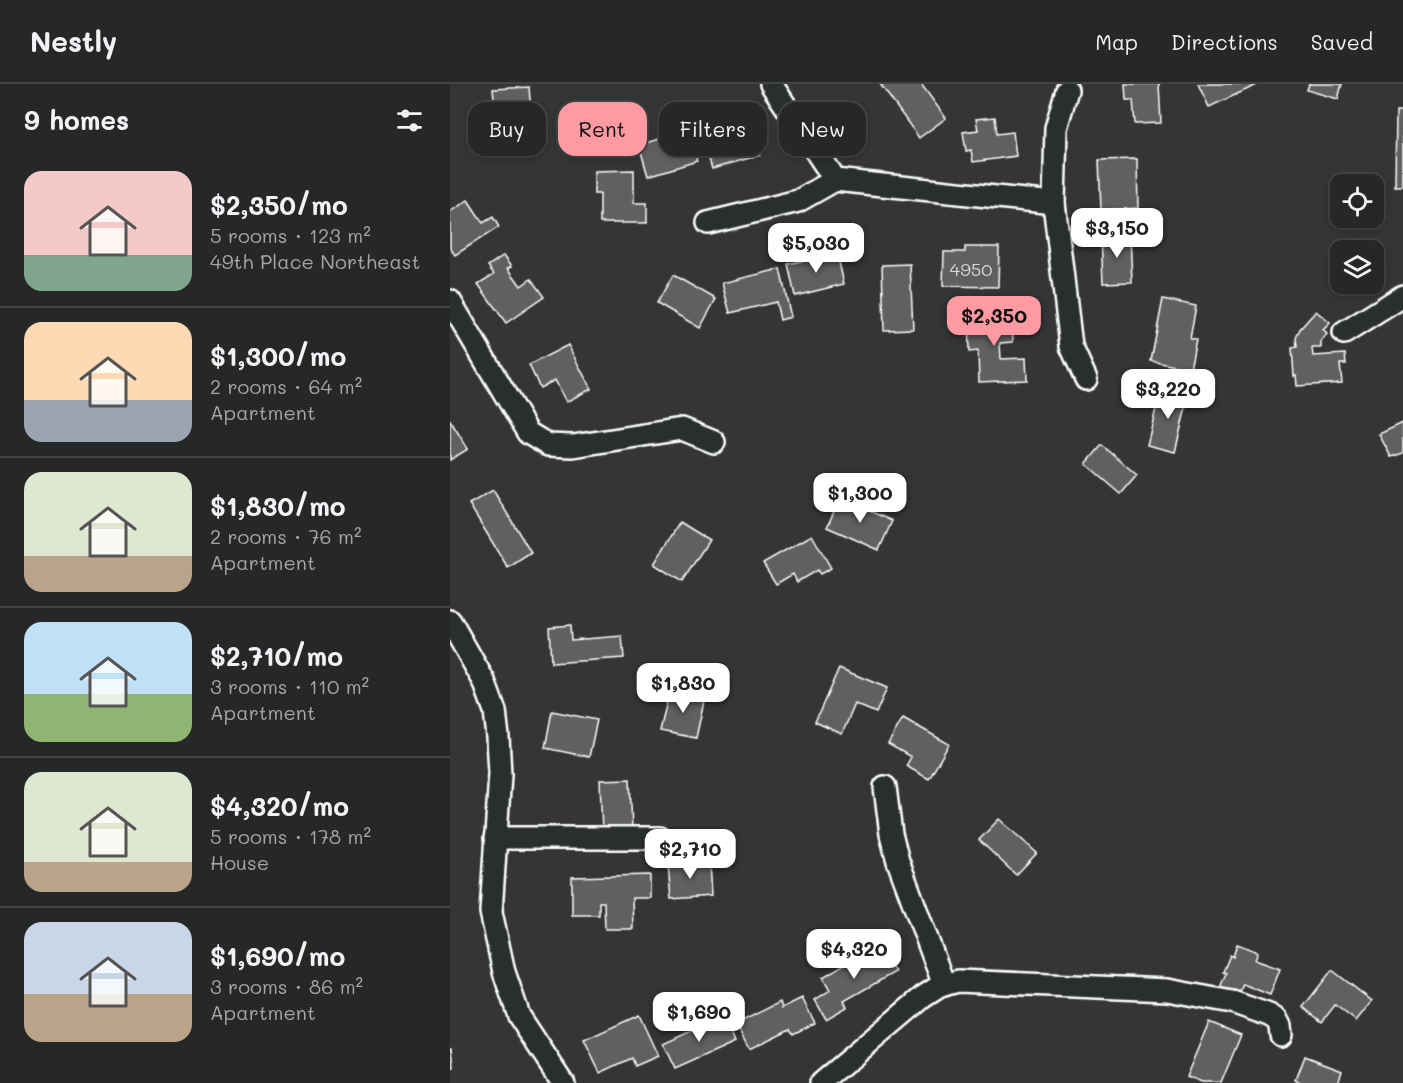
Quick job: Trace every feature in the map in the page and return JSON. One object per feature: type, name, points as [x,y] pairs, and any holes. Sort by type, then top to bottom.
[{"type":"street","points":[[771,84],[835,180]]},
{"type":"street","points":[[1067,90],[1056,128],[1054,203],[1071,346],[1086,379]]},
{"type":"street","points":[[708,223],[798,201],[835,180],[1054,203]]},
{"type":"street","points":[[1344,333],[1403,296]]},
{"type":"street","points":[[450,301],[528,433],[548,445],[573,446],[682,429],[714,442]]},
{"type":"street","points":[[450,621],[484,681],[495,711],[500,774],[491,912],[504,972],[519,1016],[562,1083]]},
{"type":"street","points":[[885,787],[891,834],[898,861],[944,985]]},
{"type":"street","points":[[495,838],[660,837]]},
{"type":"street","points":[[821,1083],[923,997],[944,985],[958,981],[1167,990],[1232,1002],[1269,1015],[1277,1020],[1281,1035]]},
{"type":"building","points":[[880,84],[921,84],[946,118],[919,138]]},
{"type":"building","points":[[1125,84],[1159,84],[1161,123],[1135,124],[1133,100],[1126,100]]},
{"type":"building","points":[[1198,84],[1257,84],[1257,85],[1209,107]]},
{"type":"building","points":[[1309,84],[1342,84],[1338,99],[1307,90]]},
{"type":"building","points":[[529,87],[530,102],[494,102],[493,89]]},
{"type":"building","points":[[1396,111],[1403,111],[1403,186],[1395,186]]},
{"type":"building","points":[[995,117],[997,134],[1013,132],[1016,156],[973,162],[971,150],[966,151],[963,132],[978,130],[976,119]]},
{"type":"building","points":[[659,139],[659,156],[695,156],[697,161],[648,176],[642,156],[647,156],[647,143]]},
{"type":"building","points":[[708,156],[757,156],[712,169]]},
{"type":"building","points":[[1137,159],[1138,208],[1101,210],[1099,160]]},
{"type":"building","points":[[634,170],[634,203],[647,203],[647,223],[600,223],[600,194],[594,194],[594,171]]},
{"type":"building","points":[[468,200],[483,223],[493,217],[499,227],[455,255],[450,248],[450,212]]},
{"type":"building","points":[[1130,234],[1132,282],[1103,283],[1101,236]]},
{"type":"building","points":[[965,247],[999,247],[998,287],[943,286],[944,252],[965,252]]},
{"type":"building","points":[[837,253],[844,284],[795,296],[788,264]]},
{"type":"building","points":[[504,255],[512,266],[508,268],[521,286],[531,279],[544,297],[506,323],[478,284],[494,274],[488,266]]},
{"type":"building","points":[[910,264],[913,329],[884,330],[882,265]]},
{"type":"building","points":[[780,269],[791,317],[780,320],[776,302],[730,313],[722,283]]},
{"type":"building","points":[[673,275],[716,299],[700,328],[657,303]]},
{"type":"building","points":[[1163,299],[1196,306],[1190,338],[1196,339],[1190,369],[1151,361]]},
{"type":"building","points":[[974,307],[986,307],[986,315],[1012,315],[1013,342],[1000,343],[1001,359],[1026,358],[1027,380],[979,382],[978,351],[969,352],[968,318],[974,318]]},
{"type":"building","points":[[1316,311],[1330,323],[1323,330],[1327,334],[1321,342],[1321,348],[1312,348],[1313,356],[1345,354],[1346,364],[1340,364],[1342,383],[1297,386],[1292,348],[1297,347],[1296,338],[1300,329]]},
{"type":"building","points":[[568,345],[591,389],[566,402],[555,380],[540,388],[529,365]]},
{"type":"building","points":[[1161,388],[1189,395],[1175,452],[1147,445]]},
{"type":"building","points":[[450,420],[468,449],[450,460]]},
{"type":"building","points":[[1403,423],[1403,453],[1391,457],[1379,434]]},
{"type":"building","points":[[1102,445],[1137,475],[1121,494],[1086,464]]},
{"type":"building","points":[[493,490],[531,553],[508,568],[469,504]]},
{"type":"building","points":[[840,498],[892,521],[879,550],[827,527]]},
{"type":"building","points":[[680,522],[709,540],[682,582],[654,564]]},
{"type":"building","points":[[812,535],[831,568],[820,574],[817,570],[797,582],[793,574],[776,584],[763,563]]},
{"type":"building","points":[[570,625],[571,640],[622,636],[624,658],[551,663],[549,627]]},
{"type":"building","points":[[839,668],[887,688],[876,713],[855,704],[842,734],[815,722]]},
{"type":"building","points":[[670,689],[705,696],[696,738],[660,731]]},
{"type":"building","points":[[552,711],[597,720],[589,757],[545,748]]},
{"type":"building","points":[[903,718],[949,744],[929,779],[906,766],[911,757],[888,744]]},
{"type":"building","points":[[630,779],[632,831],[602,832],[600,780]]},
{"type":"building","points":[[999,819],[1037,853],[1016,875],[979,840]]},
{"type":"building","points":[[709,862],[711,896],[671,899],[668,865]]},
{"type":"building","points":[[650,875],[650,898],[632,898],[633,929],[605,929],[604,902],[599,902],[599,915],[572,915],[572,877]]},
{"type":"building","points":[[878,944],[895,972],[844,1001],[847,1007],[826,1019],[815,1000],[830,990],[823,977]]},
{"type":"building","points":[[1237,944],[1258,952],[1255,960],[1280,969],[1270,995],[1243,984],[1239,995],[1220,988],[1226,973],[1223,972],[1230,955],[1233,957]]},
{"type":"building","points":[[1332,970],[1372,1001],[1356,1021],[1335,1005],[1322,1022],[1303,1007]]},
{"type":"building","points":[[802,998],[815,1023],[793,1034],[790,1029],[749,1049],[736,1024],[780,1002],[782,1008]]},
{"type":"building","points":[[639,1015],[658,1056],[635,1066],[632,1058],[600,1073],[584,1040]]},
{"type":"building","points":[[724,1016],[735,1042],[675,1069],[663,1044]]},
{"type":"building","points":[[1209,1022],[1241,1035],[1221,1083],[1201,1083],[1186,1077]]},
{"type":"building","points":[[450,1048],[452,1048],[454,1068],[450,1069]]},
{"type":"building","points":[[1305,1056],[1342,1070],[1338,1083],[1302,1083],[1296,1080]]}]
